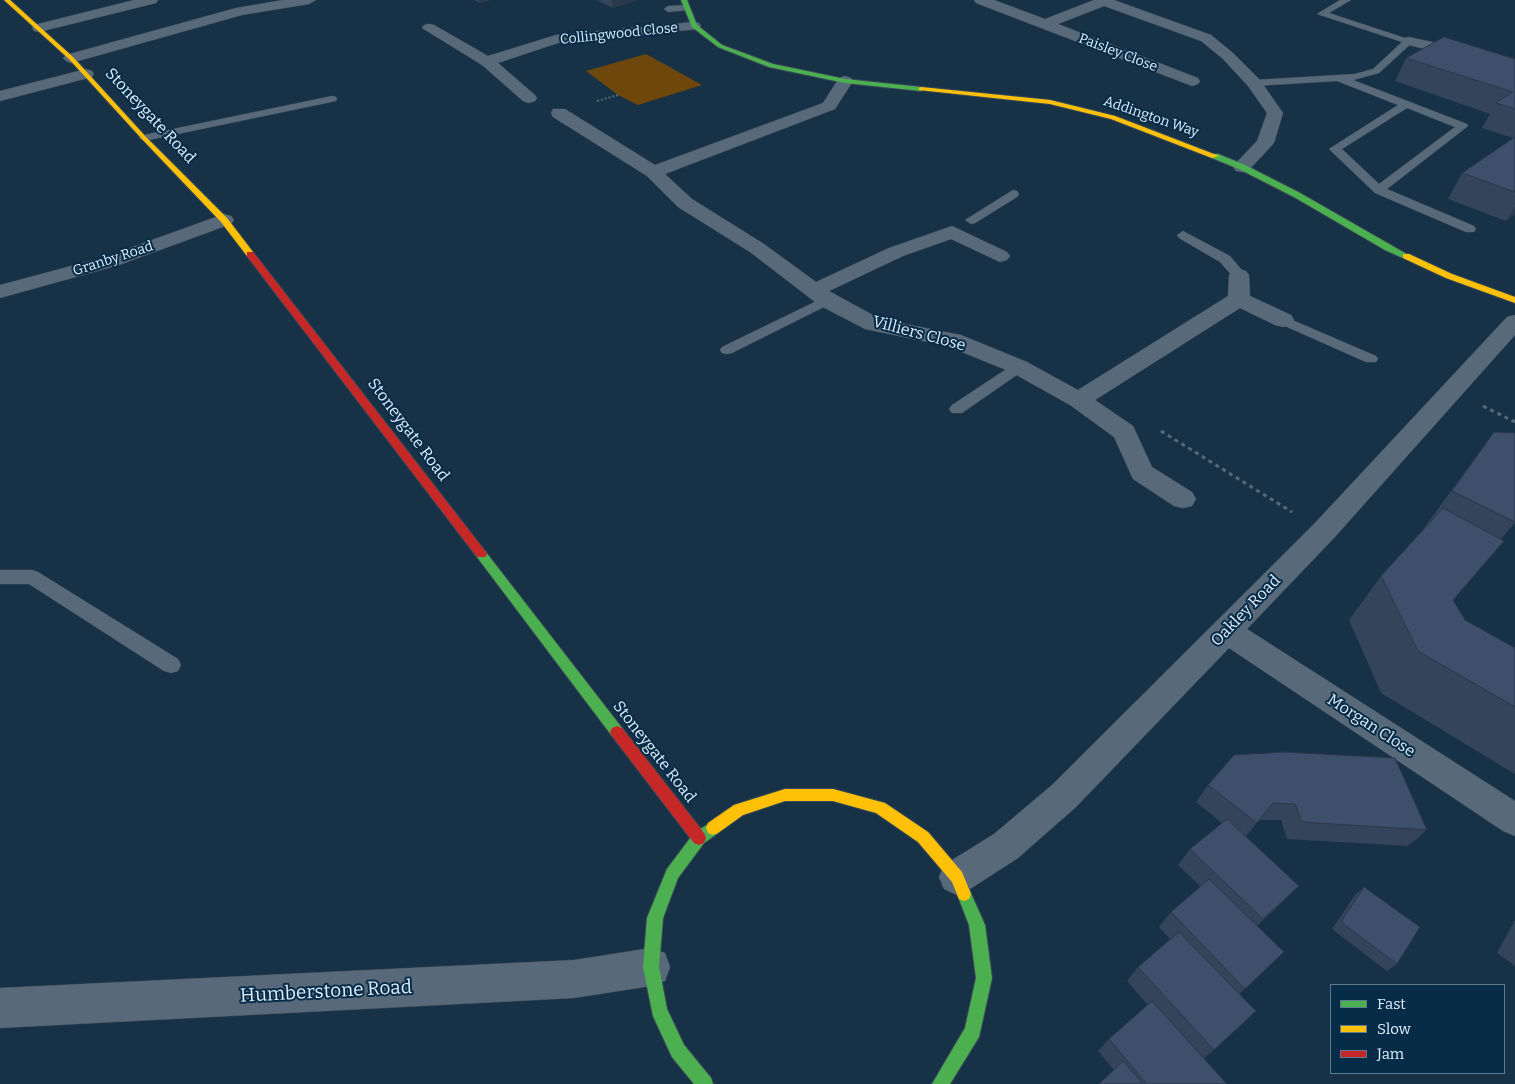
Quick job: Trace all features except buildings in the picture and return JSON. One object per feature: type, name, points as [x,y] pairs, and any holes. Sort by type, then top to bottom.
[{"type":"street","name":"Stoneygate Road","points":[[7,0],[71,58],[144,138],[224,220],[699,838]]},
{"type":"street","points":[[40,28],[152,0]]},
{"type":"street","name":"Stoneygate Road","points":[[71,58],[241,11],[309,0]]},
{"type":"street","name":"Paisley Close","points":[[981,0],[1192,81]]},
{"type":"street","name":"Paisley Close","points":[[1045,24],[1105,0],[1206,38],[1228,56],[1254,83],[1275,113],[1266,143],[1242,167]]},
{"type":"street","name":"Addington Way","points":[[685,4],[694,26],[720,46],[771,66],[845,81],[1050,102],[1113,117],[1242,167],[1297,195],[1388,248],[1449,276],[1515,300]]},
{"type":"street","name":"Collingwood Close","points":[[487,62],[556,40],[694,26]]},
{"type":"street","points":[[429,28],[487,62],[530,98]]},
{"type":"street","points":[[1409,41],[1446,49],[1515,71]]},
{"type":"street","points":[[0,96],[86,74]]},
{"type":"street","points":[[653,172],[829,106],[845,81]]},
{"type":"street","name":"Villiers Close","points":[[559,113],[653,172],[685,202],[757,248],[821,295],[874,324],[953,340],[1019,367],[1078,400],[1124,432],[1142,473],[1183,499]]},
{"type":"street","name":"Granby Road","points":[[0,292],[112,261],[224,220]]},
{"type":"street","points":[[821,295],[896,252],[952,232],[971,220]]},
{"type":"street","points":[[952,232],[1000,256]]},
{"type":"street","points":[[1239,275],[1239,299]]},
{"type":"street","points":[[1239,299],[1283,320]]},
{"type":"street","points":[[1078,400],[1239,299]]},
{"type":"street","name":"Oakley Road","points":[[957,877],[1006,846],[1064,796],[1324,531],[1515,322]]},
{"type":"street","name":"Morgan Close","points":[[1227,631],[1515,820]]},
{"type":"street","points":[[705,1084],[678,1051],[659,1010],[651,967],[655,918],[672,874],[699,838],[740,810],[785,795],[833,794],[880,808],[923,836],[957,877],[978,925],[984,978],[973,1031],[940,1084]]},
{"type":"street","name":"Humberstone Road","points":[[0,1008],[574,980],[651,967]]},
{"type":"lane","points":[[1347,0],[1320,14],[1409,41]]},
{"type":"lane","points":[[668,9],[685,4]]},
{"type":"lane","points":[[1254,83],[1356,77],[1376,71],[1409,41]]},
{"type":"lane","points":[[1338,78],[1463,126],[1379,190]]},
{"type":"lane","points":[[144,138],[332,99]]},
{"type":"lane","points":[[1407,104],[1335,149],[1379,190],[1470,229]]},
{"type":"lane","points":[[971,220],[1013,194]]},
{"type":"lane","points":[[1183,235],[1225,259],[1239,275]]},
{"type":"lane","points":[[727,350],[821,295]]},
{"type":"lane","points":[[1283,320],[1371,360]]},
{"type":"lane","points":[[957,409],[1019,367]]},
{"type":"lane","points":[[0,577],[32,578],[171,665]]},
{"type":"path","points":[[1158,429],[1324,531]]},
{"type":"shaded area","points":[[646,54],[702,85],[638,105],[618,95],[586,71]]},
{"type":"traffic: fast","points":[[684,0],[694,26],[720,46],[771,66],[845,81],[921,89]]},
{"type":"traffic: fast","points":[[1215,156],[1242,167],[1297,195],[1388,248],[1406,256]]},
{"type":"traffic: fast","points":[[481,554],[617,732]]},
{"type":"traffic: fast","points":[[705,1084],[678,1051],[659,1010],[651,967],[655,918],[672,874],[699,838],[713,828]]},
{"type":"traffic: fast","points":[[940,1084],[973,1031],[984,978],[977,925],[964,894]]},
{"type":"traffic: slow","points":[[7,0],[71,58],[144,138],[224,220],[250,254]]},
{"type":"traffic: slow","points":[[921,89],[1050,102],[1113,117],[1215,156]]},
{"type":"traffic: slow","points":[[1406,256],[1449,276],[1515,300]]},
{"type":"traffic: slow","points":[[713,828],[739,810],[785,795],[833,795],[880,808],[923,837],[957,877],[964,894]]},
{"type":"traffic: jam","points":[[250,254],[481,554]]},
{"type":"traffic: jam","points":[[617,732],[699,838]]}]
